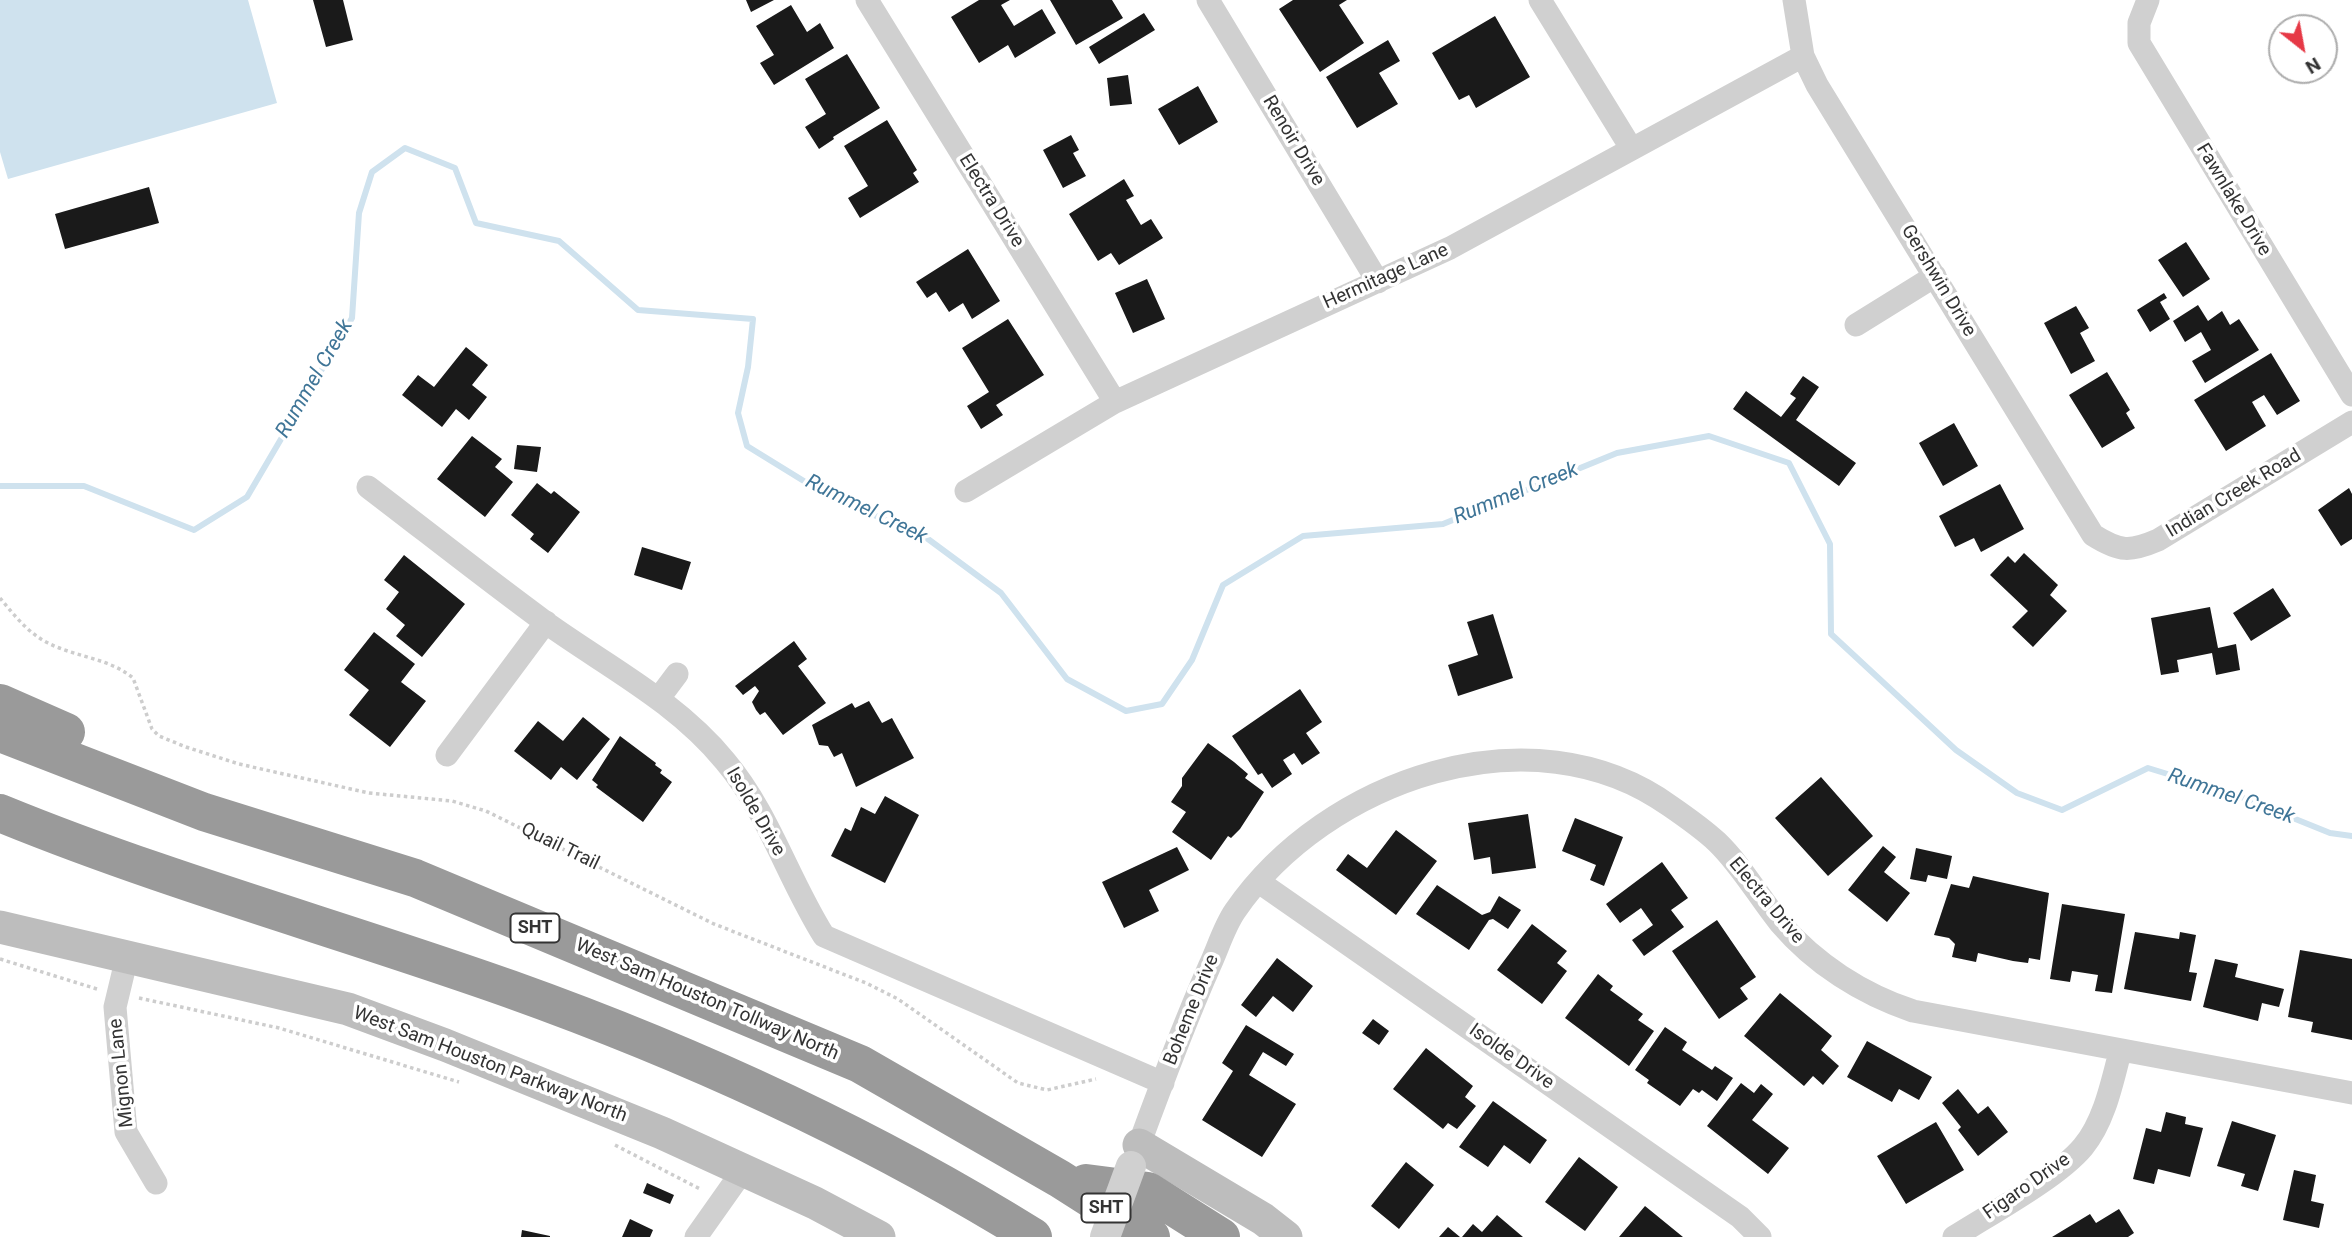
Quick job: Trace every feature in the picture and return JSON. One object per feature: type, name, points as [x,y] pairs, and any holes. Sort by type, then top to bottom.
[{"type":"highway","points":[[0,703],[113,753],[204,812]]},
{"type":"highway","name":"West Sam Houston Tollway North","points":[[0,733],[204,812],[415,878],[860,1064],[1060,1179],[1151,1237]]},
{"type":"highway","points":[[0,813],[615,1029],[813,1116],[1005,1227],[1033,1237]]},
{"type":"highway","points":[[1060,1179],[1148,1191],[1221,1237]]},
{"type":"main road","name":"West Sam Houston Parkway North","points":[[0,927],[348,1009],[445,1045],[744,1169],[879,1237]]},
{"type":"main road","points":[[1135,1156],[1263,1219],[1286,1237]]},
{"type":"street","name":"Electra Drive","points":[[867,0],[1115,402]]},
{"type":"street","name":"Renoir Drive","points":[[1208,0],[1378,282]]},
{"type":"street","points":[[1541,0],[1631,148]]},
{"type":"street","name":"Gershwin Drive","points":[[1794,0],[1803,55],[1817,85],[2083,521],[2093,535],[2111,547]]},
{"type":"street","name":"Fawnlake Drive","points":[[2148,0],[2138,23],[2140,43],[2352,395]]},
{"type":"street","name":"Hermitage Lane","points":[[966,492],[1115,402],[1450,248],[1803,55]]},
{"type":"street","points":[[1856,326],[1935,276]]},
{"type":"street","name":"Indian Creek Road","points":[[2111,547],[2135,550],[2158,540],[2352,422]]},
{"type":"street","name":"Isolde Drive","points":[[368,487],[546,622],[659,698],[724,759],[770,829],[803,902],[824,936],[1163,1083]]},
{"type":"street","points":[[447,755],[546,622]]},
{"type":"street","points":[[659,698],[677,674]]},
{"type":"street","name":"Electra Drive","points":[[1259,882],[1288,849],[1335,815],[1394,785],[1470,764],[1520,760],[1570,763],[1629,783],[1668,804],[1718,844],[1782,925],[1812,953],[1845,980],[1878,999],[1913,1011],[2120,1052],[2352,1093]]},
{"type":"street","name":"Isolde Drive","points":[[1259,882],[1740,1217],[1760,1237]]},
{"type":"street","name":"Boheme Drive","points":[[1105,1237],[1163,1083],[1233,913],[1259,882]]},
{"type":"street","name":"Mignon Lane","points":[[127,957],[115,1007],[119,1083],[126,1132],[156,1183]]},
{"type":"street","name":"Figaro Drive","points":[[1954,1237],[2042,1180],[2083,1147],[2107,1102],[2120,1052]]},
{"type":"street","points":[[696,1237],[744,1169]]},
{"type":"path","name":"Quail Trail","points":[[0,598],[24,627],[48,644],[112,666],[133,678],[152,729],[168,740],[239,764],[369,793],[452,801],[486,811],[714,924],[866,983],[898,999],[1018,1083],[1047,1090],[1105,1079]]},
{"type":"path","points":[[0,959],[118,995],[162,1001],[248,1020],[470,1086]]},
{"type":"path","points":[[604,1139],[702,1191],[725,1196]]},
{"type":"water","points":[[0,0],[248,0],[277,103],[8,179],[0,152]]},
{"type":"building","points":[[313,0],[343,0],[353,40],[326,47]]},
{"type":"building","points":[[746,0],[774,0],[751,12]]},
{"type":"building","points":[[979,0],[1010,0],[1001,5],[1014,26],[1042,9],[1056,33],[1015,58],[1008,45],[979,63],[951,17]]},
{"type":"building","points":[[1050,0],[1112,0],[1123,18],[1076,45]]},
{"type":"building","points":[[1293,0],[1347,0],[1339,5],[1364,43],[1320,72],[1279,9]]},
{"type":"building","points":[[791,5],[807,32],[820,23],[834,48],[774,85],[760,63],[774,55],[756,26]]},
{"type":"building","points":[[1144,13],[1155,30],[1099,64],[1089,47]]},
{"type":"building","points":[[1495,16],[1530,77],[1476,108],[1469,95],[1459,100],[1432,53]]},
{"type":"building","points":[[1388,40],[1400,61],[1379,73],[1398,104],[1357,128],[1326,77]]},
{"type":"building","points":[[847,54],[880,108],[833,137],[834,139],[819,149],[805,127],[826,114],[805,79]]},
{"type":"building","points":[[1128,75],[1132,104],[1110,106],[1107,78]]},
{"type":"building","points":[[1198,86],[1218,122],[1179,145],[1158,109]]},
{"type":"building","points":[[887,120],[917,170],[913,173],[919,182],[860,218],[848,198],[868,186],[844,146]]},
{"type":"building","points":[[1071,135],[1079,150],[1073,153],[1086,176],[1063,188],[1043,150]]},
{"type":"building","points":[[1124,179],[1134,196],[1126,200],[1141,225],[1151,219],[1163,238],[1119,265],[1111,253],[1098,261],[1069,214]]},
{"type":"building","points":[[149,187],[159,223],[65,249],[55,214]]},
{"type":"building","points":[[2186,242],[2210,279],[2183,297],[2158,260]]},
{"type":"building","points":[[968,249],[1000,301],[972,319],[963,303],[949,312],[936,292],[927,298],[916,282]]},
{"type":"building","points":[[1147,279],[1165,319],[1133,333],[1115,293]]},
{"type":"building","points":[[2164,293],[2167,298],[2160,302],[2170,319],[2150,332],[2137,310]]},
{"type":"building","points":[[2198,305],[2208,321],[2222,311],[2230,325],[2239,319],[2259,350],[2205,383],[2192,361],[2211,350],[2201,332],[2185,342],[2173,321]]},
{"type":"building","points":[[2076,306],[2089,328],[2080,333],[2095,361],[2071,374],[2044,323]]},
{"type":"building","points":[[1008,319],[1044,375],[996,405],[1003,415],[981,429],[967,406],[989,392],[962,348]]},
{"type":"building","points":[[466,347],[488,365],[472,385],[487,397],[469,420],[456,409],[442,427],[402,395],[418,375],[434,387]]},
{"type":"building","points":[[2271,353],[2300,401],[2277,415],[2264,395],[2252,402],[2266,426],[2226,451],[2194,400]]},
{"type":"building","points":[[2107,372],[2130,410],[2126,413],[2135,428],[2102,448],[2069,395]]},
{"type":"building","points":[[1803,376],[1819,387],[1796,420],[1856,463],[1839,486],[1733,409],[1746,391],[1781,417],[1796,398],[1790,394]]},
{"type":"building","points":[[1954,423],[1978,466],[1943,486],[1919,443]]},
{"type":"building","points":[[472,436],[502,459],[495,467],[513,482],[485,517],[437,479]]},
{"type":"building","points":[[517,445],[541,447],[537,472],[514,469]]},
{"type":"building","points":[[537,483],[551,494],[554,491],[580,512],[548,553],[530,539],[534,534],[511,515]]},
{"type":"building","points":[[2000,484],[2024,529],[1981,552],[1974,538],[1955,547],[1939,516]]},
{"type":"building","points":[[2349,488],[2352,494],[2352,539],[2341,546],[2318,510]]},
{"type":"building","points":[[642,547],[691,562],[682,590],[634,575]]},
{"type":"building","points":[[2024,553],[2058,585],[2050,595],[2067,611],[2033,647],[2012,627],[2028,611],[1990,575],[2008,556],[2015,563]]},
{"type":"building","points":[[404,555],[465,604],[422,657],[396,636],[405,625],[386,609],[399,592],[384,580]]},
{"type":"building","points":[[2273,588],[2291,616],[2251,641],[2233,613]]},
{"type":"building","points":[[2210,607],[2218,648],[2236,644],[2240,670],[2216,675],[2212,653],[2177,660],[2179,672],[2161,675],[2151,618]]},
{"type":"building","points":[[1493,614],[1513,678],[1458,696],[1448,665],[1478,655],[1467,622]]},
{"type":"building","points":[[374,632],[415,664],[401,682],[426,701],[390,747],[349,715],[369,690],[344,670]]},
{"type":"building","points":[[794,641],[807,659],[798,666],[826,703],[783,735],[765,712],[760,715],[756,710],[752,702],[759,691],[755,686],[743,695],[735,686]]},
{"type":"building","points":[[1300,689],[1322,722],[1306,733],[1320,753],[1302,765],[1294,753],[1283,760],[1292,774],[1272,788],[1262,773],[1258,775],[1232,736]]},
{"type":"building","points":[[869,701],[882,723],[892,718],[914,758],[856,787],[842,753],[834,757],[828,746],[819,745],[812,725],[852,703],[855,708]]},
{"type":"building","points":[[583,717],[610,739],[577,780],[561,767],[551,780],[514,751],[538,721],[563,741]]},
{"type":"building","points":[[620,736],[656,763],[662,770],[660,773],[672,782],[643,822],[596,787],[598,785],[592,780]]},
{"type":"building","points":[[1208,743],[1248,774],[1245,778],[1264,792],[1240,829],[1231,838],[1228,836],[1211,860],[1172,832],[1186,812],[1171,802],[1182,786],[1182,778]]},
{"type":"building","points":[[1821,777],[1873,836],[1828,876],[1775,818]]},
{"type":"building","points":[[885,796],[919,815],[885,883],[831,856],[845,828],[851,831],[861,807],[875,814]]},
{"type":"building","points":[[1528,814],[1536,868],[1492,874],[1490,857],[1474,860],[1468,823]]},
{"type":"building","points":[[1575,818],[1623,837],[1604,886],[1590,880],[1596,865],[1562,851]]},
{"type":"building","points":[[1396,830],[1437,861],[1396,915],[1336,870],[1348,854],[1367,868]]},
{"type":"building","points":[[1883,846],[1896,857],[1884,872],[1910,893],[1887,922],[1848,890]]},
{"type":"building","points":[[1177,847],[1189,870],[1149,890],[1159,911],[1124,928],[1102,882]]},
{"type":"building","points":[[1916,848],[1952,856],[1947,879],[1928,875],[1926,882],[1910,879]]},
{"type":"building","points":[[1662,862],[1688,898],[1671,910],[1684,927],[1644,956],[1632,940],[1653,925],[1641,908],[1620,923],[1606,904]]},
{"type":"building","points":[[1973,876],[2049,893],[2040,960],[2029,958],[2028,963],[1978,953],[1976,962],[1952,957],[1955,944],[1949,938],[1934,935],[1951,884],[1969,888]]},
{"type":"building","points":[[1437,885],[1482,915],[1490,912],[1499,896],[1521,910],[1508,929],[1493,919],[1489,920],[1469,950],[1416,914]]},
{"type":"building","points":[[2062,904],[2125,914],[2112,993],[2095,991],[2098,975],[2072,971],[2070,982],[2050,979]]},
{"type":"building","points":[[1717,920],[1756,977],[1740,988],[1748,999],[1719,1019],[1672,951]]},
{"type":"building","points":[[1532,924],[1567,951],[1557,963],[1567,971],[1542,1004],[1497,970]]},
{"type":"building","points":[[2135,932],[2179,939],[2180,932],[2196,935],[2189,972],[2197,973],[2191,1001],[2124,989]]},
{"type":"building","points":[[2300,950],[2352,959],[2352,1040],[2311,1032],[2313,1022],[2288,1017]]},
{"type":"building","points":[[1277,958],[1313,986],[1293,1012],[1273,996],[1256,1017],[1241,1005]]},
{"type":"building","points":[[2215,959],[2238,964],[2235,977],[2284,989],[2279,1007],[2262,1003],[2258,1021],[2203,1007]]},
{"type":"building","points":[[1598,974],[1613,986],[1610,990],[1643,1014],[1638,1020],[1654,1031],[1629,1066],[1565,1018]]},
{"type":"building","points":[[1780,993],[1832,1036],[1821,1050],[1839,1066],[1823,1085],[1813,1076],[1804,1086],[1744,1036]]},
{"type":"building","points":[[1373,1019],[1389,1031],[1379,1045],[1362,1033]]},
{"type":"building","points":[[1246,1025],[1294,1054],[1286,1066],[1263,1052],[1249,1075],[1296,1104],[1262,1157],[1202,1120],[1233,1071],[1222,1063]]},
{"type":"building","points":[[1665,1027],[1687,1042],[1682,1050],[1712,1070],[1715,1066],[1733,1078],[1717,1101],[1702,1090],[1699,1093],[1693,1089],[1680,1106],[1647,1083],[1649,1080],[1635,1070]]},
{"type":"building","points":[[1867,1041],[1932,1077],[1919,1100],[1899,1089],[1892,1102],[1847,1077]]},
{"type":"building","points":[[1426,1048],[1473,1086],[1465,1097],[1476,1106],[1457,1129],[1448,1123],[1443,1129],[1393,1089]]},
{"type":"building","points":[[1741,1083],[1754,1093],[1761,1084],[1773,1094],[1752,1120],[1789,1148],[1768,1174],[1707,1126]]},
{"type":"building","points":[[1958,1089],[1978,1114],[1988,1106],[2008,1132],[1978,1156],[1958,1130],[1961,1127],[1942,1103]]},
{"type":"building","points":[[1493,1101],[1547,1140],[1530,1164],[1504,1145],[1488,1167],[1459,1147]]},
{"type":"building","points":[[2166,1112],[2186,1117],[2185,1124],[2203,1128],[2190,1177],[2158,1169],[2154,1184],[2133,1179],[2146,1128],[2161,1132]]},
{"type":"building","points":[[2232,1121],[2276,1135],[2258,1191],[2241,1186],[2245,1174],[2217,1166]]},
{"type":"building","points":[[1936,1122],[1964,1170],[1906,1204],[1877,1156]]},
{"type":"building","points":[[1579,1157],[1618,1187],[1585,1231],[1545,1202]]},
{"type":"building","points":[[1406,1162],[1434,1185],[1399,1229],[1371,1206]]},
{"type":"building","points":[[2294,1170],[2316,1175],[2311,1201],[2324,1204],[2319,1228],[2283,1220]]},
{"type":"building","points":[[647,1183],[674,1195],[670,1204],[643,1193]]},
{"type":"building","points":[[1645,1206],[1683,1237],[1619,1237]]},
{"type":"building","points":[[2119,1209],[2134,1233],[2128,1237],[2052,1237],[2090,1214],[2096,1223]]},
{"type":"building","points":[[1497,1215],[1523,1237],[1462,1237],[1473,1224],[1482,1232]]},
{"type":"building","points":[[630,1219],[653,1230],[650,1237],[622,1237]]},
{"type":"building","points":[[1448,1227],[1460,1237],[1439,1237]]},
{"type":"building","points":[[522,1230],[550,1236],[550,1237],[521,1237]]},
{"type":"waterway","name":"Rummel Creek","points":[[0,486],[84,486],[194,530],[247,497],[352,318],[359,213],[372,172],[405,148],[455,168],[476,223],[559,241],[638,310],[753,319],[748,367],[738,413],[747,446],[820,491],[928,539],[1001,593],[1067,679],[1126,711],[1162,704],[1192,660],[1223,585],[1303,536],[1443,524],[1617,453],[1709,436],[1789,463],[1830,544],[1831,634],[1956,750],[2017,793],[2062,810],[2148,768],[2236,795],[2330,833],[2352,836]]}]
